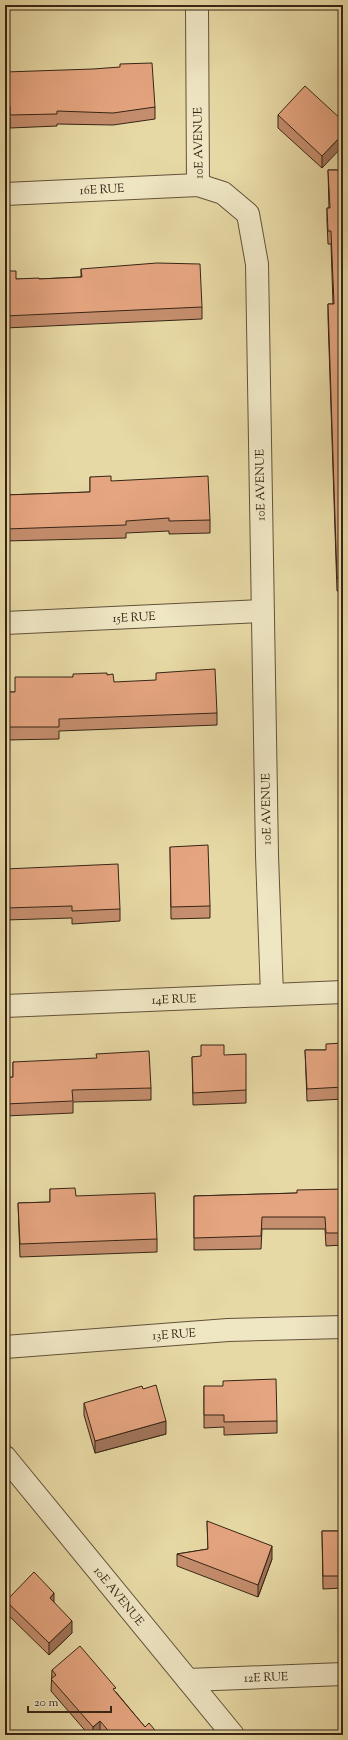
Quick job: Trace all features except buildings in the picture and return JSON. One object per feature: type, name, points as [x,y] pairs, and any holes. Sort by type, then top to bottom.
[{"type":"street","name":"10E AVENUE","points":[[197,5],[198,185],[223,193],[248,214],[257,264],[267,855],[272,995]]},
{"type":"street","name":"16E RUE","points":[[5,194],[198,185]]},
{"type":"street","name":"15E RUE","points":[[5,623],[262,611]]},
{"type":"street","name":"14E RUE","points":[[5,1006],[343,992]]},
{"type":"street","name":"13E RUE","points":[[5,1347],[228,1330],[343,1327]]},
{"type":"street","name":"10E AVENUE","points":[[5,1458],[234,1735]]},
{"type":"street","name":"12E RUE","points":[[188,1680],[343,1674]]}]
